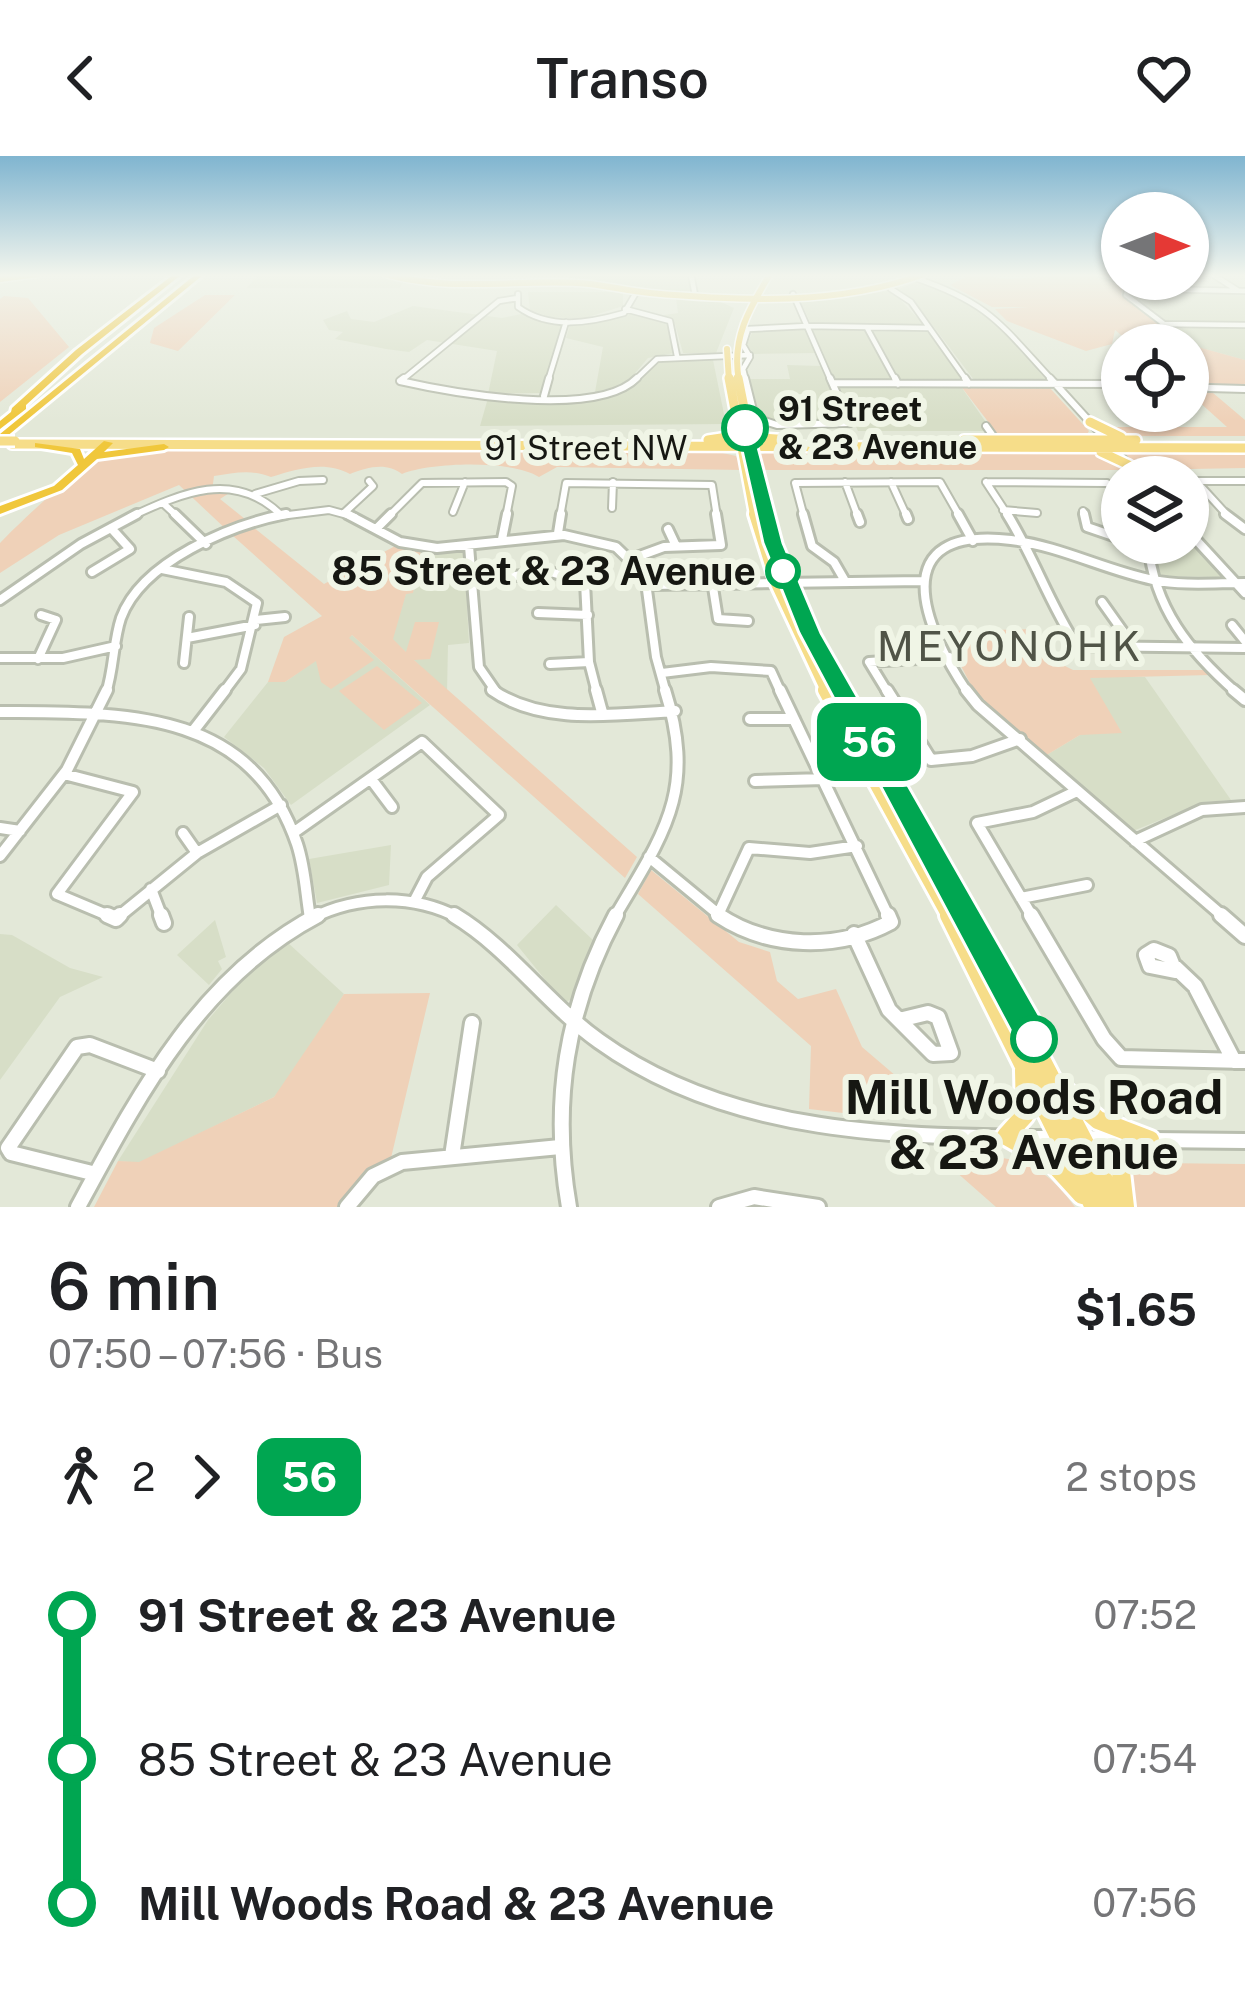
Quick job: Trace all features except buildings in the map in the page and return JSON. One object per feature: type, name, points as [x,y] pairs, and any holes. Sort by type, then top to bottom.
[{"type":"highway","points":[[0,421],[117,323]]},
{"type":"highway","points":[[0,421],[123,323]]},
{"type":"highway","points":[[4,442],[142,323]]},
{"type":"highway","points":[[0,506],[58,488],[102,445]]},
{"type":"highway","points":[[39,446],[76,451],[81,465]]},
{"type":"highway","points":[[81,465],[111,452],[164,447]]},
{"type":"main road","points":[[736,323],[730,333],[733,409],[758,484],[781,581],[1073,1138],[1121,1207]]},
{"type":"main road","points":[[742,323],[730,356],[745,446],[781,581],[821,682],[988,991],[1067,1125],[1107,1207]]},
{"type":"main road","points":[[733,409],[741,426],[761,438],[790,440]]},
{"type":"main road","points":[[1090,422],[1115,436],[1141,440]]},
{"type":"main road","points":[[1074,444],[1095,435],[1090,422]]},
{"type":"main road","points":[[708,444],[741,426]]},
{"type":"main road","name":"91 Street NW","points":[[4,442],[39,446],[745,446],[790,440],[1245,444]]},
{"type":"main road","points":[[667,448],[824,440]]},
{"type":"main road","name":"91 Street NW","points":[[1110,444],[1141,440],[1245,444]]},
{"type":"main road","points":[[1048,448],[1170,440]]},
{"type":"main road","points":[[918,448],[995,441],[1033,448]]},
{"type":"main road","name":"91 Street NW","points":[[4,442],[164,447],[667,448],[708,444]]},
{"type":"main road","points":[[708,444],[734,453],[745,446]]},
{"type":"main road","points":[[1074,444],[1110,456]]},
{"type":"main road","name":"91 Street NW","points":[[745,446],[761,452],[1074,444]]},
{"type":"main road","points":[[988,991],[1029,1051],[1083,1109],[1098,1120],[1150,1140]]},
{"type":"main road","points":[[1029,1051],[1026,1112],[1006,1136],[1059,1167],[1092,1207]]},
{"type":"main road","points":[[1073,1138],[1092,1207]]},
{"type":"main road","points":[[1121,1207],[1120,1165],[1134,1147],[1150,1140]]},
{"type":"street","points":[[471,323],[400,380],[485,395],[614,393],[627,388],[650,362],[677,356],[750,356]]},
{"type":"street","points":[[544,396],[566,323]]},
{"type":"street","points":[[670,323],[677,356]]},
{"type":"street","points":[[750,356],[743,367],[753,416],[764,423],[850,423],[805,323]]},
{"type":"street","points":[[925,323],[969,384]]},
{"type":"street","points":[[1000,323],[1121,456]]},
{"type":"street","points":[[1163,323],[1245,325]]},
{"type":"street","points":[[750,356],[743,343],[749,328],[929,328]]},
{"type":"street","points":[[866,328],[898,383]]},
{"type":"street","points":[[833,383],[1101,384]]},
{"type":"street","points":[[1209,388],[1245,389]]},
{"type":"street","points":[[985,426],[995,441]]},
{"type":"street","points":[[0,600],[50,561],[165,505],[218,489],[255,494],[295,482],[323,480]]},
{"type":"street","points":[[344,513],[374,485],[369,481]]},
{"type":"street","points":[[1244,482],[1196,481],[1223,513],[1245,529]]},
{"type":"street","points":[[453,512],[465,482]]},
{"type":"street","points":[[612,508],[613,482]]},
{"type":"street","points":[[662,482],[663,499]]},
{"type":"street","points":[[845,482],[860,522]]},
{"type":"street","points":[[891,482],[908,519]]},
{"type":"street","points":[[845,581],[828,558],[814,556],[795,483],[940,482],[974,541]]},
{"type":"street","points":[[1101,484],[986,482],[1024,543],[1047,601],[1077,646],[1245,644]]},
{"type":"street","points":[[376,529],[422,483],[510,483],[502,538]]},
{"type":"street","points":[[558,533],[565,483],[710,483],[721,545],[676,547],[634,558]]},
{"type":"street","points":[[255,494],[280,515]]},
{"type":"street","points":[[165,505],[206,544]]},
{"type":"street","points":[[0,856],[64,774],[97,713],[127,607],[162,569],[206,544],[280,515],[320,510],[344,513],[412,546],[469,546],[558,533],[599,540],[634,558],[652,584],[653,641],[675,712],[681,748],[679,782],[670,815],[594,958],[572,1021],[562,1075],[560,1148],[569,1207]]},
{"type":"street","points":[[1003,510],[1037,513]]},
{"type":"street","points":[[1083,512],[1087,527],[1101,532]]},
{"type":"street","points":[[92,572],[130,549],[111,528]]},
{"type":"street","points":[[668,529],[676,547]]},
{"type":"street","points":[[1242,586],[1150,580],[1024,543],[974,541],[946,549],[930,562],[922,581],[923,597],[966,692],[1245,936]]},
{"type":"street","points":[[469,546],[476,582],[480,670],[488,686],[514,706],[535,711],[675,712]]},
{"type":"street","points":[[1209,554],[1242,586]]},
{"type":"street","points":[[1148,564],[1156,600],[1191,647],[1245,700]]},
{"type":"street","points":[[223,580],[237,567]]},
{"type":"street","points":[[162,569],[184,579],[240,585],[257,604],[256,622],[238,675],[194,730]]},
{"type":"street","points":[[476,582],[542,571],[574,576],[589,590],[589,662],[602,712]]},
{"type":"street","points":[[712,581],[718,619],[748,621]]},
{"type":"street","points":[[652,584],[922,581]]},
{"type":"street","points":[[1102,602],[1134,647]]},
{"type":"street","points":[[538,613],[588,615]]},
{"type":"street","points":[[38,659],[56,620],[41,616]]},
{"type":"street","points":[[184,663],[189,617]]},
{"type":"street","points":[[187,638],[285,617]]},
{"type":"street","points":[[1232,625],[1245,644]]},
{"type":"street","points":[[0,658],[38,659],[116,646]]},
{"type":"street","points":[[949,657],[870,660],[931,760],[972,756],[1020,740]]},
{"type":"street","points":[[550,664],[589,662]]},
{"type":"street","points":[[649,856],[748,935],[784,945],[854,934],[890,922],[768,669],[662,673]]},
{"type":"street","points":[[899,710],[912,706]]},
{"type":"street","points":[[0,712],[145,717],[194,730],[258,770],[293,833],[310,918]]},
{"type":"street","points":[[750,719],[794,719]]},
{"type":"street","points":[[293,833],[422,742],[499,815],[424,880],[414,902]]},
{"type":"street","points":[[64,774],[134,791],[58,894],[116,919],[197,853],[281,805]]},
{"type":"street","points":[[371,779],[392,807]]},
{"type":"street","points":[[755,781],[824,779]]},
{"type":"street","points":[[1077,791],[1033,812],[977,827],[1104,1039],[1121,1058],[1240,1061]]},
{"type":"street","points":[[1135,841],[1202,810],[1245,807]]},
{"type":"street","points":[[0,828],[20,831]]},
{"type":"street","points":[[183,833],[197,853]]},
{"type":"street","points":[[718,915],[747,849],[817,853],[857,846]]},
{"type":"street","points":[[1022,898],[1088,885]]},
{"type":"street","points":[[151,889],[164,922]]},
{"type":"street","points":[[78,1207],[158,1072],[232,974],[272,940],[310,918],[367,901],[414,902],[470,926],[572,1021],[660,1078],[743,1110],[810,1125],[1006,1136],[1245,1141]]},
{"type":"street","points":[[854,934],[896,1021]]},
{"type":"street","points":[[1175,968],[1195,986],[1240,1061]]},
{"type":"street","points":[[452,1156],[472,1022]]},
{"type":"street","points":[[96,1174],[10,1154],[8,1148],[73,1050],[90,1045],[158,1072]]},
{"type":"street","points":[[347,1206],[373,1176],[390,1166],[560,1148]]},
{"type":"street","points":[[719,1207],[754,1197],[818,1207]]},
{"type":"shaded area","points":[[0,323],[49,323],[69,347],[0,402]]},
{"type":"shaded area","points":[[162,323],[206,323],[178,351],[150,343],[154,328]]},
{"type":"shaded area","points":[[325,323],[563,325],[541,393],[488,394],[497,351],[427,340],[409,352],[335,339],[343,332],[329,330]]},
{"type":"shaded area","points":[[670,323],[674,353],[648,358],[626,384],[595,392],[603,347],[566,338],[570,325]]},
{"type":"shaded area","points":[[728,323],[716,353],[683,353],[675,324]]},
{"type":"shaded area","points":[[811,323],[925,326],[812,326]]},
{"type":"shaded area","points":[[931,323],[996,323],[1047,381],[974,380]]},
{"type":"shaded area","points":[[1012,323],[1158,324],[1101,324],[1101,347],[1086,351]]},
{"type":"shaded area","points":[[1209,326],[1245,326],[1245,360],[1209,350]]},
{"type":"shaded area","points":[[927,329],[964,381],[901,382],[872,330]]},
{"type":"shaded area","points":[[753,330],[806,330],[817,353],[754,354],[747,345]]},
{"type":"shaded area","points":[[812,330],[864,330],[894,382],[835,382]]},
{"type":"shaded area","points":[[1209,350],[1245,360],[1245,388],[1209,387]]},
{"type":"shaded area","points":[[713,360],[726,424],[480,426],[488,398],[601,398],[623,393],[654,364]]},
{"type":"shaded area","points":[[787,365],[821,366],[845,423],[777,423],[756,414],[749,379],[790,379]]},
{"type":"shaded area","points":[[837,385],[960,385],[992,431],[858,431]]},
{"type":"shaded area","points":[[960,385],[1049,387],[1089,431],[1086,436],[999,436]]},
{"type":"shaded area","points":[[1209,390],[1245,420],[1245,436],[1129,436],[1119,432],[1209,432],[1209,427],[1227,427],[1209,411]]},
{"type":"shaded area","points":[[774,450],[1092,451],[1110,456],[1101,456],[1101,470],[759,470],[759,455]]},
{"type":"shaded area","points":[[1245,450],[1245,468],[1209,469],[1209,456],[1122,453]]},
{"type":"shaded area","points":[[119,451],[714,451],[736,456],[743,470],[557,467],[539,477],[511,468],[472,465],[402,474],[383,467],[350,474],[321,467],[271,477],[250,472],[214,476],[212,491],[234,490],[220,499],[250,523],[229,532],[179,485],[59,535],[0,573],[0,543],[57,490],[91,464]]},
{"type":"shaded area","points":[[253,527],[324,584],[397,545],[421,550],[413,593],[406,594],[393,639],[406,652],[415,622],[439,622],[430,659],[414,660],[637,857],[625,878],[352,635],[349,638],[374,660],[331,689],[321,682],[316,661],[285,682],[268,682],[284,637],[322,616],[232,535]]},
{"type":"shaded area","points":[[421,550],[464,550],[469,643],[448,645],[447,692],[392,639],[406,593],[413,592]]},
{"type":"shaded area","points":[[1209,559],[1225,577],[1157,576],[1156,564],[1209,564]]},
{"type":"shaded area","points":[[1036,629],[1053,660],[1073,670],[1206,670],[1211,675],[1090,678],[1122,733],[1080,735],[1045,756],[975,693],[943,631]]},
{"type":"shaded area","points":[[352,635],[430,705],[291,805],[264,768],[224,737],[268,682],[285,682]]},
{"type":"shaded area","points":[[377,666],[422,703],[384,730],[339,691]]},
{"type":"shaded area","points":[[1089,677],[1145,677],[1231,800],[1205,802],[1133,831],[1045,756],[1080,735]]},
{"type":"shaded area","points":[[391,845],[389,885],[317,903],[309,859]]},
{"type":"shaded area","points":[[651,870],[739,942],[770,952],[777,981],[798,999],[836,989],[862,1047],[937,1111],[886,1118],[809,1109],[811,1046],[638,894]]},
{"type":"shaded area","points":[[556,905],[594,941],[572,999],[564,1003],[517,945]]},
{"type":"shaded area","points":[[215,920],[226,957],[218,961],[222,969],[209,985],[177,955]]},
{"type":"shaded area","points":[[0,934],[12,935],[70,968],[103,977],[60,997],[0,1080]]},
{"type":"shaded area","points":[[287,942],[344,994],[289,1079],[274,1097],[139,1163],[118,1161],[208,1020],[248,973]]},
{"type":"shaded area","points":[[430,993],[391,1158],[364,1175],[341,1207],[94,1207],[118,1161],[139,1162],[274,1097],[344,994]]},
{"type":"shaded area","points":[[938,1156],[1015,1160],[1045,1175],[1075,1207],[996,1207]]},
{"type":"shaded area","points":[[1245,1164],[1245,1207],[1132,1207],[1131,1167]]},
{"type":"waterway","points":[[839,455],[920,455]]},
{"type":"bus line","name":"56","points":[[745,428],[773,543],[810,633],[1034,1039]]},
{"type":"place","name":"91 Street & 23 Avenue","points":[[745,428]]},
{"type":"place","name":"85 Street & 23 Avenue","points":[[783,571]]},
{"type":"place","name":"Mill Woods Road & 23 Avenue","points":[[1034,1039]]},
{"type":"district","name":"MEYONOHK","points":[[1010,645]]}]
